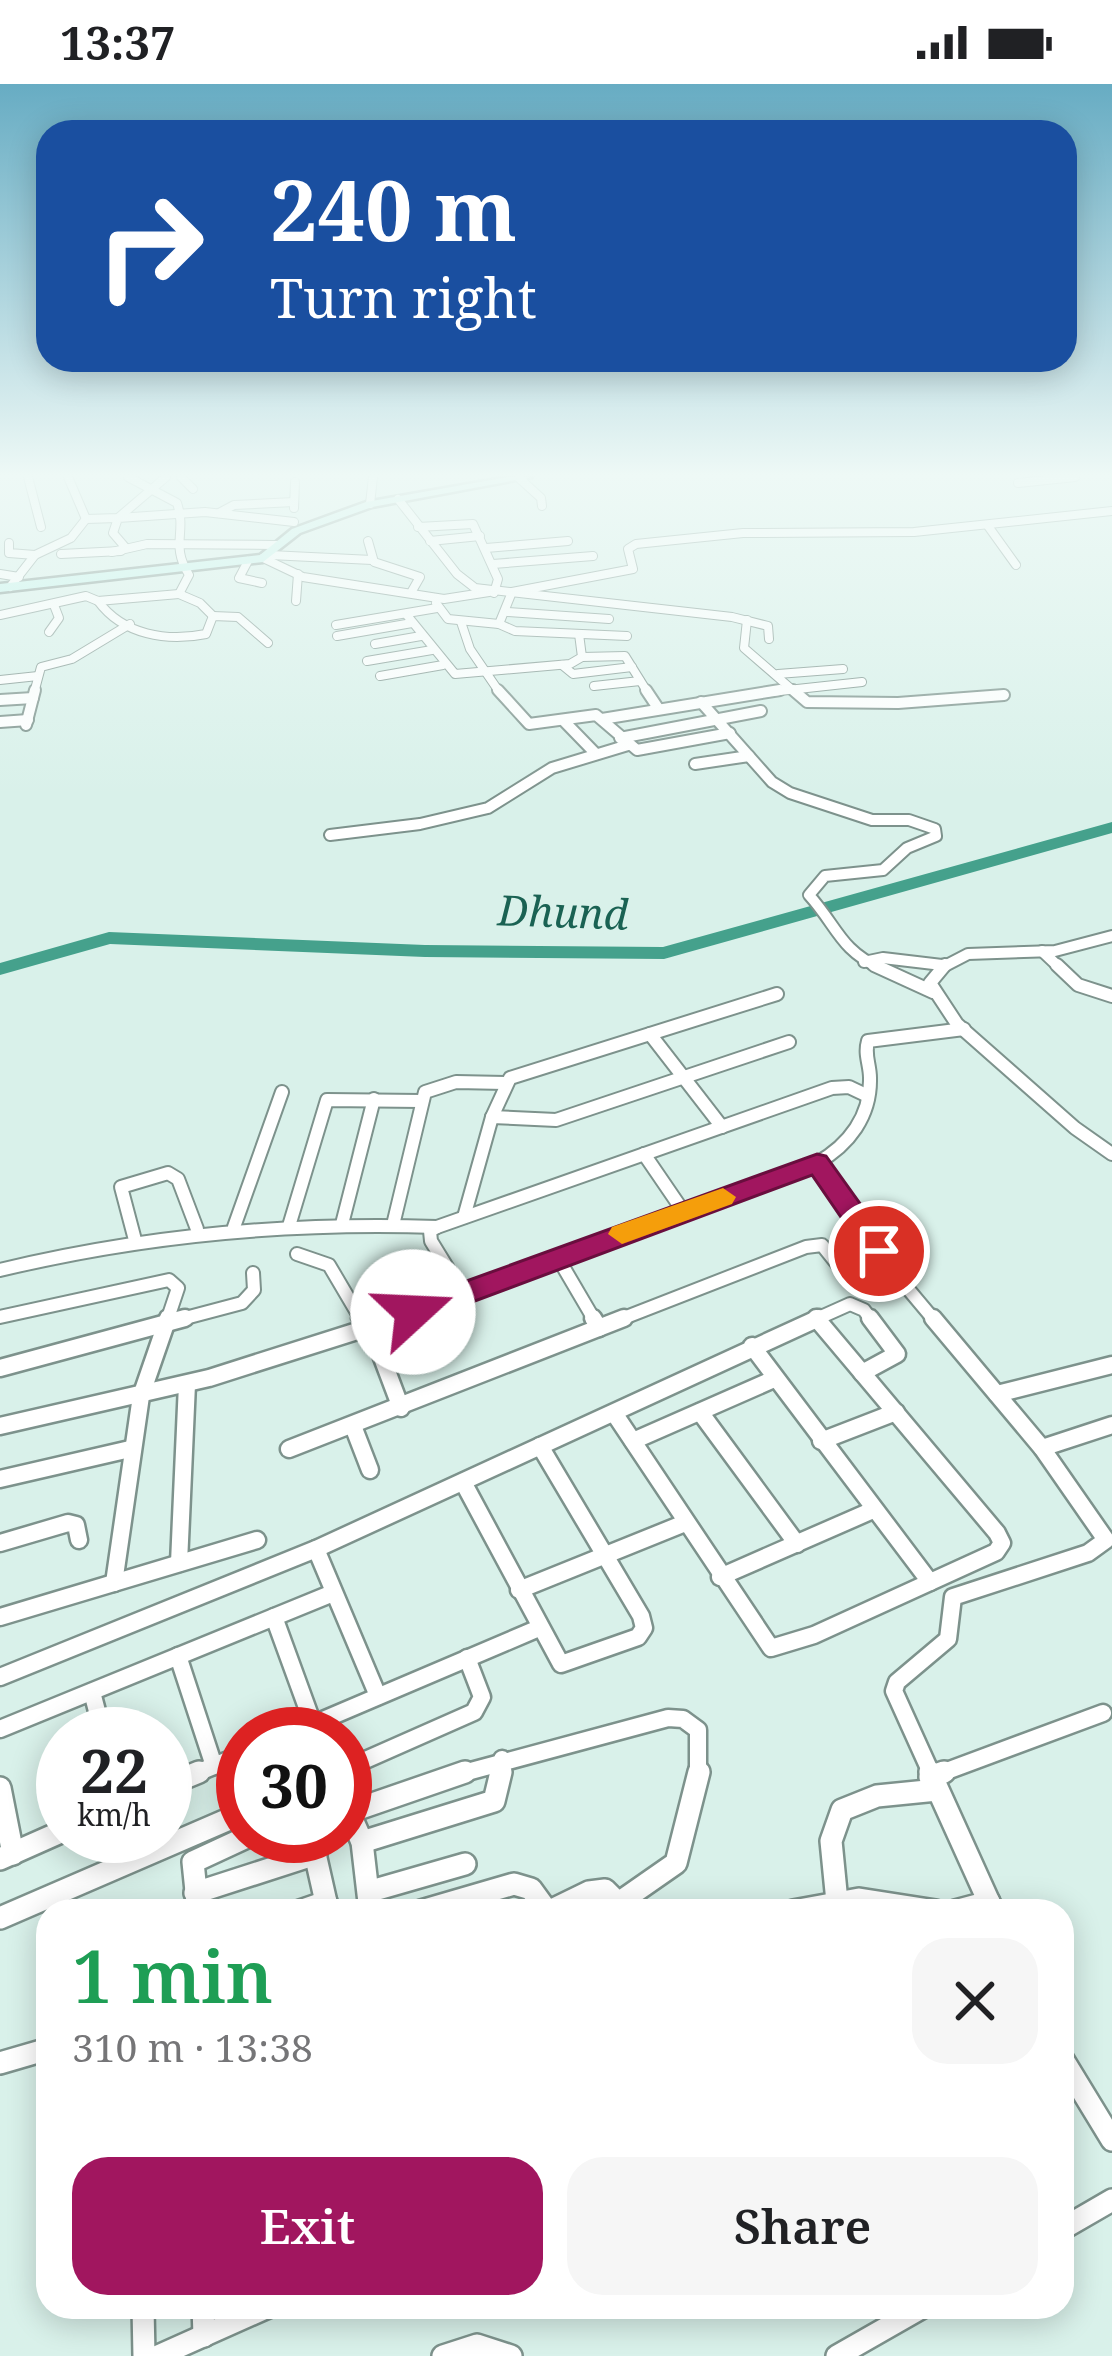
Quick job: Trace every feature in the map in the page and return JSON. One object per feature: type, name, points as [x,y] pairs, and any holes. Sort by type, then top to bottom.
[{"type":"street","points":[[179,594],[184,583]]},
{"type":"street","points":[[296,601],[297,583]]},
{"type":"street","points":[[359,583],[412,591],[437,603],[448,619],[461,622],[499,624],[524,632],[628,636]]},
{"type":"street","points":[[412,591],[415,583]]},
{"type":"street","points":[[468,583],[509,596],[616,601],[747,620],[768,626],[769,639]]},
{"type":"street","points":[[336,631],[409,618],[437,603],[488,593],[499,583]]},
{"type":"street","points":[[509,596],[522,588],[555,583]]},
{"type":"street","points":[[0,615],[86,596],[98,601],[179,594],[200,603],[213,616],[239,616],[268,643]]},
{"type":"street","points":[[499,624],[508,612],[509,596]]},
{"type":"street","points":[[98,601],[108,614],[157,639],[206,634],[213,616]]},
{"type":"street","points":[[50,632],[59,618],[54,605]]},
{"type":"street","points":[[508,612],[609,619]]},
{"type":"street","points":[[508,612],[524,632]]},
{"type":"street","points":[[409,618],[455,674],[621,655],[658,708]]},
{"type":"street","points":[[747,620],[744,648],[802,699],[814,703],[898,703],[1004,694]]},
{"type":"street","points":[[461,622],[466,646],[529,724],[591,714],[642,750],[730,734]]},
{"type":"street","points":[[0,722],[27,723],[44,665],[72,659],[130,624]]},
{"type":"street","points":[[579,634],[582,656]]},
{"type":"street","points":[[375,644],[421,636]]},
{"type":"street","points":[[367,661],[432,650]]},
{"type":"street","points":[[380,676],[443,665]]},
{"type":"street","points":[[562,665],[573,674],[632,667]]},
{"type":"street","points":[[778,674],[843,669]]},
{"type":"street","points":[[0,680],[38,676]]},
{"type":"street","points":[[594,686],[640,681]]},
{"type":"street","points":[[602,719],[791,688],[862,682]]},
{"type":"street","points":[[0,700],[33,698]]},
{"type":"street","points":[[701,702],[790,794],[872,820],[909,820],[938,833],[908,848],[883,870],[825,876],[810,890],[815,907],[836,925],[845,948],[863,962],[933,992]]},
{"type":"street","points":[[330,835],[420,824],[488,808],[553,768],[624,741],[761,711]]},
{"type":"street","points":[[563,720],[596,754]]},
{"type":"street","points":[[695,764],[749,755]]},
{"type":"street","points":[[863,962],[883,958],[942,965],[987,951],[1080,947],[1112,936]]},
{"type":"street","points":[[1042,951],[1078,985],[1112,996]]},
{"type":"street","points":[[942,965],[930,983],[933,992],[964,1029],[1047,1107],[1112,1154]]},
{"type":"street","points":[[464,1217],[505,1083],[518,1074],[777,994]]},
{"type":"street","points":[[0,1426],[187,1384],[364,1329],[817,1163],[844,1149],[868,1096],[874,1073],[865,1051],[868,1041],[964,1029]]},
{"type":"street","points":[[650,1034],[722,1127]]},
{"type":"street","points":[[492,1117],[556,1120],[789,1042]]},
{"type":"street","points":[[393,1225],[421,1101],[432,1086],[505,1083]]},
{"type":"street","points":[[0,1270],[196,1229],[342,1224],[437,1227],[842,1086],[868,1096]]},
{"type":"street","points":[[235,1227],[282,1092]]},
{"type":"street","points":[[289,1226],[323,1105],[334,1098],[421,1101]]},
{"type":"street","points":[[342,1224],[374,1099]]},
{"type":"street","points":[[644,1154],[683,1211]]},
{"type":"street","points":[[817,1163],[893,1270],[1042,1448],[1101,1526],[1106,1540],[1088,1552],[953,1597],[948,1639],[897,1682],[893,1691],[987,1899]]},
{"type":"street","points":[[135,1240],[119,1193],[122,1187],[160,1174],[178,1179],[196,1229]]},
{"type":"street","points":[[437,1227],[429,1236],[464,1293]]},
{"type":"street","points":[[289,1449],[816,1245],[829,1251],[850,1280]]},
{"type":"street","points":[[297,1254],[329,1265],[390,1375],[401,1408]]},
{"type":"street","points":[[558,1258],[599,1328]]},
{"type":"street","points":[[0,1368],[242,1303],[254,1290],[254,1273]]},
{"type":"street","points":[[0,1317],[169,1280],[178,1288],[141,1396],[114,1583]]},
{"type":"street","points":[[0,1677],[316,1549],[850,1304],[864,1310],[897,1354],[862,1372]]},
{"type":"street","points":[[614,1413],[763,1641],[780,1649],[996,1552],[1002,1543],[816,1318]]},
{"type":"street","points":[[752,1346],[930,1582]]},
{"type":"street","points":[[997,1394],[1112,1365]]},
{"type":"street","points":[[633,1441],[774,1378]]},
{"type":"street","points":[[179,1563],[187,1384]]},
{"type":"street","points":[[700,1412],[797,1544]]},
{"type":"street","points":[[821,1441],[896,1412]]},
{"type":"street","points":[[1042,1448],[1112,1425]]},
{"type":"street","points":[[353,1426],[370,1470]]},
{"type":"street","points":[[463,1482],[561,1664],[638,1637],[644,1628],[641,1616],[540,1446]]},
{"type":"street","points":[[0,1479],[130,1449]]},
{"type":"street","points":[[720,1577],[873,1510]]},
{"type":"street","points":[[0,1543],[68,1523],[76,1525],[80,1540]]},
{"type":"street","points":[[519,1590],[686,1523]]},
{"type":"street","points":[[0,1617],[257,1540]]},
{"type":"street","points":[[316,1549],[378,1696]]},
{"type":"street","points":[[0,1729],[333,1593]]},
{"type":"street","points":[[274,1617],[307,1707]]},
{"type":"street","points":[[352,1707],[539,1628]]},
{"type":"street","points":[[178,1656],[214,1766],[192,1775]]},
{"type":"street","points":[[372,1757],[474,1712],[482,1697],[467,1658]]},
{"type":"street","points":[[92,1692],[96,1707]]},
{"type":"street","points":[[836,1899],[827,1848],[828,1828],[836,1815],[882,1795],[933,1784],[1103,1713]]},
{"type":"street","points":[[372,1800],[502,1759],[668,1718],[692,1722],[698,1730],[701,1765],[676,1863],[633,1899]]},
{"type":"street","points":[[372,1840],[494,1801],[499,1794],[502,1759]]},
{"type":"street","points":[[0,1788],[6,1857],[36,1843]]},
{"type":"street","points":[[44,1899],[216,1825]]},
{"type":"street","points":[[197,1899],[194,1862],[216,1852]]},
{"type":"street","points":[[203,1899],[277,1863]]},
{"type":"street","points":[[318,1863],[326,1899]]},
{"type":"street","points":[[365,1863],[370,1899]]},
{"type":"street","points":[[375,1899],[465,1864]]},
{"type":"street","points":[[462,1899],[514,1884],[531,1889],[539,1899]]},
{"type":"street","points":[[574,1899],[604,1890],[614,1899]]},
{"type":"street","points":[[0,1918],[36,1902]]},
{"type":"street","points":[[0,2063],[36,2052]]},
{"type":"street","points":[[1074,2078],[1112,2140]]},
{"type":"street","points":[[1074,2222],[1112,2200]]},
{"type":"street","points":[[142,2319],[143,2356]]},
{"type":"street","points":[[203,2319],[204,2336]]},
{"type":"street","points":[[158,2356],[242,2319]]},
{"type":"street","points":[[837,2356],[902,2319]]},
{"type":"street","points":[[443,2356],[479,2343],[497,2346],[511,2356]]},
{"type":"waterway","name":"Dhund","points":[[0,969],[109,938],[425,951],[664,953],[1112,827]]},
{"type":"slow traffic","points":[[622,1234],[723,1197]]},
{"type":"route","points":[[413,1312],[817,1163],[879,1251]]}]
